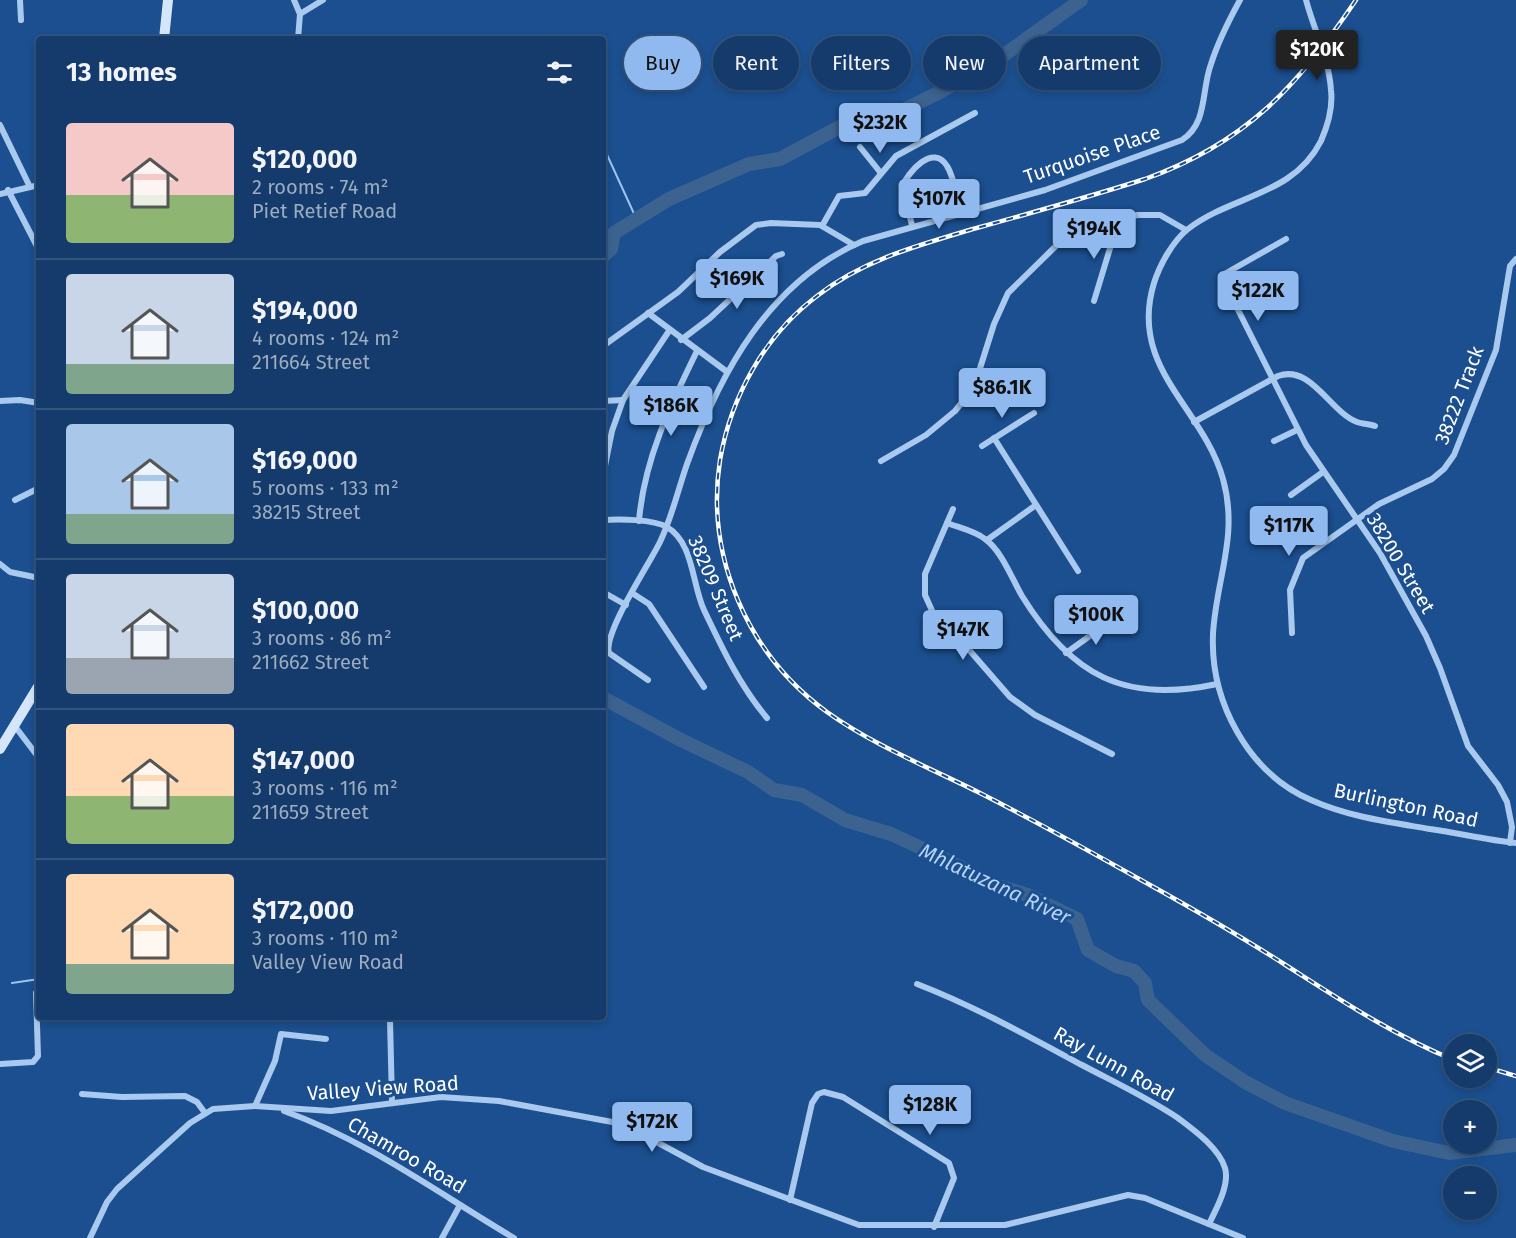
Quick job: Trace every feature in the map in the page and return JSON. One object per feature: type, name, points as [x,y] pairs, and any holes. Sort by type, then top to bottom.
[{"type":"main road","points":[[164,36],[168,0]]},
{"type":"main road","points":[[0,749],[36,690]]},
{"type":"street","points":[[20,0],[21,20]]},
{"type":"street","points":[[294,0],[300,14],[298,36]]},
{"type":"street","points":[[300,14],[323,0]]},
{"type":"street","name":"Turquoise Place","points":[[611,634],[667,527],[688,462],[726,371],[749,336],[775,305],[809,273],[854,245],[912,225],[1062,184],[1191,135],[1200,119],[1211,63],[1240,0]]},
{"type":"street","name":"Burlington Road","points":[[1306,0],[1331,91],[1328,123],[1318,147],[1306,164],[1281,184],[1219,211],[1186,230],[1160,268],[1154,283],[1149,320],[1156,360],[1218,463],[1227,493],[1230,520],[1227,555],[1214,618],[1213,658],[1217,684],[1228,714],[1246,746],[1271,774],[1307,799],[1336,810],[1379,820],[1513,843]]},
{"type":"street","points":[[822,226],[839,196],[865,193],[880,172],[896,156],[975,113]]},
{"type":"street","points":[[0,125],[29,185]]},
{"type":"street","points":[[860,147],[880,172]]},
{"type":"street","points":[[912,225],[903,187],[916,165],[932,158],[940,159],[948,167],[960,212]]},
{"type":"street","points":[[0,194],[36,184]]},
{"type":"street","points":[[8,190],[36,244]]},
{"type":"street","points":[[881,461],[934,429],[968,395],[976,381],[994,324],[1012,287],[1077,230],[1111,220],[1160,215],[1186,230]]},
{"type":"street","points":[[1094,302],[1111,245],[1111,220]]},
{"type":"street","points":[[606,344],[678,292],[720,252],[756,225],[771,223],[822,226],[854,245]]},
{"type":"street","name":"38200 Street","points":[[1286,239],[1221,276],[1297,430],[1389,568],[1426,636],[1468,746],[1503,793],[1512,827],[1513,843]]},
{"type":"street","points":[[681,340],[710,318],[776,256],[782,254]]},
{"type":"street","name":"38222 Track","points":[[1292,633],[1290,590],[1299,564],[1308,552],[1379,504],[1432,479],[1444,470],[1454,455],[1496,350],[1510,266],[1516,259]]},
{"type":"street","points":[[648,313],[681,340],[726,371]]},
{"type":"street","points":[[606,461],[612,431],[623,400],[669,331]]},
{"type":"street","points":[[639,521],[644,484],[653,448],[697,351]]},
{"type":"street","points":[[1194,422],[1273,379],[1290,373],[1304,378],[1350,417],[1376,426]]},
{"type":"street","points":[[0,401],[20,400],[36,403]]},
{"type":"street","points":[[606,401],[623,400]]},
{"type":"street","points":[[982,446],[1034,414]]},
{"type":"street","points":[[1274,441],[1297,430]]},
{"type":"street","points":[[994,438],[1078,572]]},
{"type":"street","points":[[1291,495],[1323,472]]},
{"type":"street","points":[[15,500],[36,490]]},
{"type":"street","points":[[987,540],[1036,505]]},
{"type":"street","points":[[953,509],[925,574],[925,596],[934,615],[964,644],[1010,697],[1035,715],[1112,754]]},
{"type":"street","name":"38209 Street","points":[[606,519],[639,521],[667,527],[679,540],[688,556],[698,596],[718,639],[750,697],[767,718]]},
{"type":"street","points":[[947,523],[987,540],[1040,624],[1066,653],[1104,678],[1134,688],[1178,690],[1217,684]]},
{"type":"street","points":[[0,564],[10,572],[36,577]]},
{"type":"street","points":[[632,593],[649,604],[704,687]]},
{"type":"street","points":[[606,594],[626,605]]},
{"type":"street","points":[[1066,653],[1112,620]]},
{"type":"street","points":[[606,632],[611,634],[609,653],[648,680]]},
{"type":"street","points":[[14,725],[36,754]]},
{"type":"street","name":"Ray Lunn Road","points":[[917,984],[965,1004],[1031,1037],[1158,1106],[1195,1131],[1220,1158],[1226,1172],[1222,1192],[1209,1224]]},
{"type":"street","points":[[0,1064],[33,1062],[38,1056],[37,1020]]},
{"type":"street","points":[[390,1020],[392,1102]]},
{"type":"street","points":[[255,1106],[275,1061],[282,1034],[326,1039]]},
{"type":"street","points":[[790,1200],[812,1103],[818,1094],[824,1092],[843,1097],[949,1163],[954,1178],[934,1227]]},
{"type":"street","points":[[82,1094],[122,1097],[185,1096],[197,1102],[205,1113]]},
{"type":"street","name":"Valley View Road","points":[[90,1238],[107,1202],[117,1189],[190,1123],[205,1113],[222,1106],[331,1111],[432,1097],[468,1098],[623,1124],[703,1167],[859,1226],[1005,1225],[1128,1195],[1145,1198],[1243,1238]]},
{"type":"street","name":"Chamroo Road","points":[[279,1109],[321,1126],[385,1157],[514,1238]]},
{"type":"street","points":[[442,1238],[460,1205]]},
{"type":"waterway","name":"Mhlatuzana River","points":[[606,253],[611,249],[614,233],[669,199],[749,164],[780,159],[847,123],[860,126],[873,125],[940,92],[997,60],[1081,0]]},
{"type":"waterway","points":[[606,153],[636,218]]},
{"type":"waterway","name":"Mhlatuzana River","points":[[606,700],[681,740],[748,772],[774,790],[802,795],[845,820],[891,834],[990,883],[1030,896],[1077,919],[1088,950],[1116,966],[1134,971],[1145,983],[1148,1000],[1205,1055],[1245,1082],[1285,1103],[1393,1141],[1449,1153],[1516,1145]]},
{"type":"waterway","points":[[12,983],[36,979]]},
{"type":"railway","points":[[1356,0],[1313,59],[1290,85],[1267,108],[1212,148],[1145,179],[892,255],[853,273],[817,296],[781,329],[766,348],[732,413],[720,460],[717,496],[719,532],[726,567],[738,601],[754,633],[799,689],[827,712],[882,745],[1000,803],[1107,861],[1234,933],[1367,1016],[1443,1055]]},
{"type":"railway","points":[[1497,1070],[1516,1076]]}]
